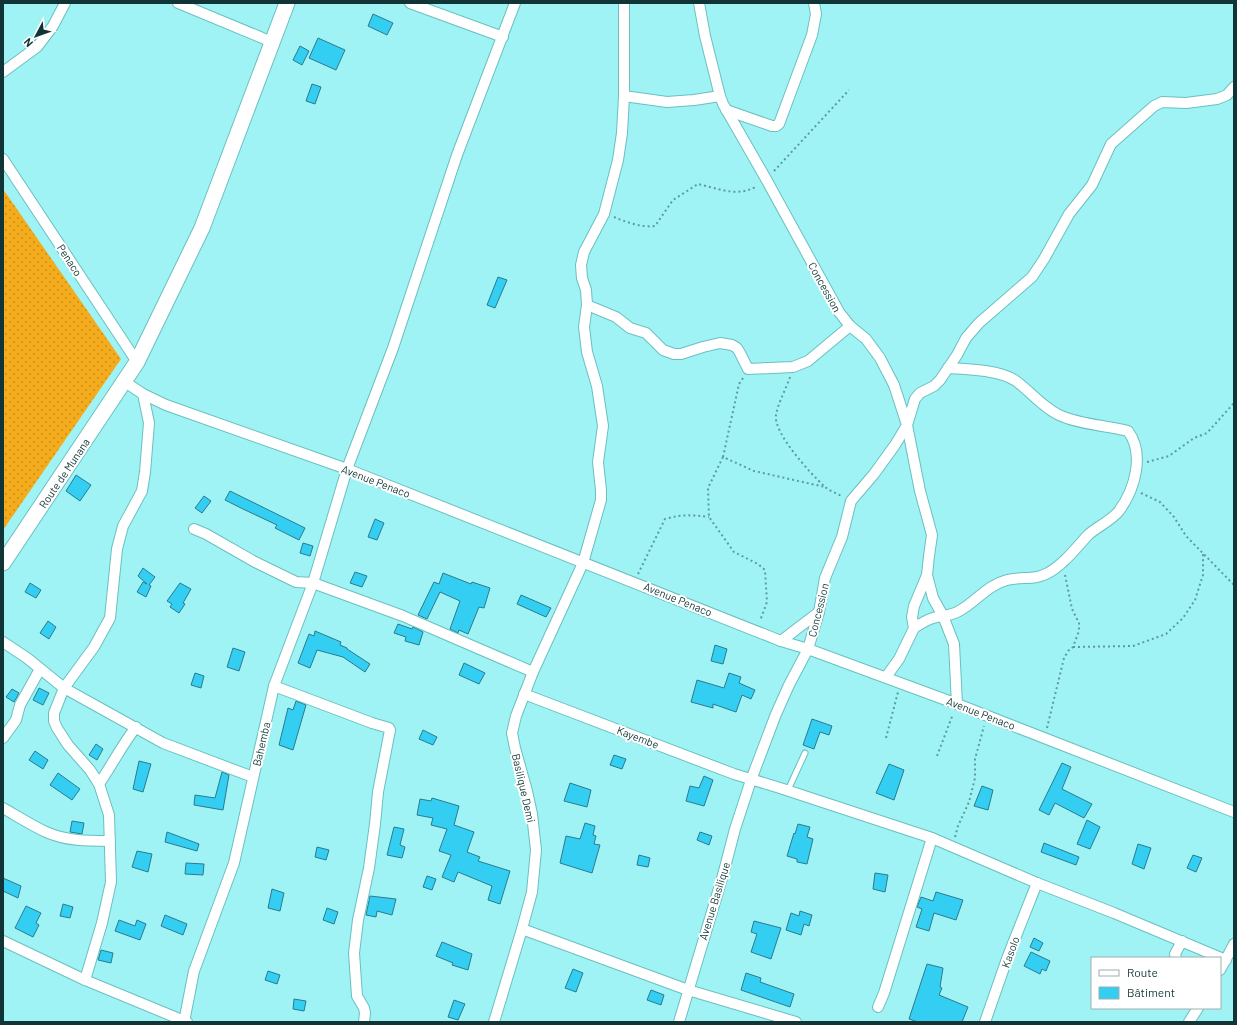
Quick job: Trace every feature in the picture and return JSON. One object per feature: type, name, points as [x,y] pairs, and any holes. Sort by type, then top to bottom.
[{"type":"main road","name":"Route de Munana","points":[[3,564],[125,382],[136,362],[202,228],[287,3]]},
{"type":"street","points":[[3,72],[37,47],[53,26],[65,3]]},
{"type":"street","points":[[178,3],[272,42]]},
{"type":"street","points":[[410,3],[503,37]]},
{"type":"street","name":"Bahemba","points":[[185,1022],[194,971],[234,863],[274,686],[313,583],[347,469],[393,348],[457,155],[515,3]]},
{"type":"street","name":"Basilique Demi","points":[[494,1022],[532,892],[536,850],[532,814],[512,733],[516,716],[532,672],[583,563],[602,490],[598,462],[603,426],[598,394],[587,352],[584,327],[587,305],[586,290],[582,278],[581,265],[584,252],[604,214],[618,160],[622,133],[624,96],[624,3]]},
{"type":"street","name":"Concession","points":[[699,3],[705,36],[720,96],[726,110],[766,179],[839,312],[850,326],[866,339],[880,358],[894,386],[907,425],[891,451],[851,501],[842,536],[825,578],[819,612],[808,649],[776,714],[751,780]]},
{"type":"street","points":[[726,110],[772,126],[779,124],[812,35],[816,14],[814,3]]},
{"type":"street","points":[[914,628],[912,617],[914,606],[927,575],[932,535],[920,491],[907,425],[915,399],[920,393],[934,386],[940,380],[957,355],[966,338],[979,323],[1032,277],[1044,259],[1072,209],[1092,185],[1111,144],[1154,106],[1162,102],[1186,103],[1217,99],[1227,95],[1234,87]]},
{"type":"street","points":[[624,96],[666,102],[720,96]]},
{"type":"street","name":"Penaco","points":[[3,159],[136,362]]},
{"type":"street","points":[[587,305],[616,317],[630,328],[646,333],[663,350],[674,354],[681,354],[720,343],[732,345],[737,348],[748,369],[794,367],[808,361],[850,326]]},
{"type":"street","points":[[886,677],[899,659],[914,628],[925,621],[952,614],[960,610],[996,584],[1006,580],[1022,578],[1031,579],[1050,572],[1090,534],[1110,520],[1119,511],[1131,489],[1138,462],[1133,438],[1128,432],[1060,416],[1046,408],[1030,392],[1006,375],[948,368]]},
{"type":"street","name":"Avenue Penaco","points":[[125,382],[166,405],[347,469],[781,641],[886,677],[1044,737],[1234,812]]},
{"type":"street","points":[[85,980],[102,923],[111,882],[108,815],[99,784],[90,770],[68,745],[57,728],[54,721],[54,713],[64,688],[94,648],[110,618],[117,549],[123,526],[142,491],[145,472],[149,422],[144,394]]},
{"type":"street","points":[[194,529],[296,582],[305,584],[313,583],[403,616],[532,672]]},
{"type":"street","points":[[927,575],[933,598],[943,616],[954,644],[957,704]]},
{"type":"street","points":[[781,641],[819,612]]},
{"type":"street","points":[[3,642],[64,688],[163,743],[253,776]]},
{"type":"street","points":[[3,738],[16,720],[20,705],[40,669]]},
{"type":"street","points":[[274,686],[389,728],[390,730],[378,792],[369,868],[358,920],[354,953],[357,996],[364,1008],[364,1022]]},
{"type":"street","name":"Kayembe","points":[[524,694],[751,780],[788,790],[952,845],[1037,883],[1219,957]]},
{"type":"street","points":[[99,784],[112,764],[121,746],[136,727]]},
{"type":"street","name":"Avenue Basilique","points":[[679,1022],[723,875],[735,829],[751,780]]},
{"type":"street","points":[[3,808],[54,835],[82,841],[110,841]]},
{"type":"street","points":[[878,1008],[932,838]]},
{"type":"street","name":"Kasolo","points":[[985,1022],[1008,956],[1037,883]]},
{"type":"street","points":[[522,929],[688,990],[796,1022]]},
{"type":"street","points":[[3,941],[85,980],[185,1022]]},
{"type":"street","points":[[1176,957],[1174,954],[1182,941]]},
{"type":"street","points":[[1221,968],[1234,944]]},
{"type":"street","name":"Kayembe","points":[[1221,958],[1226,960]]},
{"type":"street","points":[[1189,1022],[1196,1009]]},
{"type":"lane","points":[[788,790],[805,753]]},
{"type":"path","points":[[604,214],[626,222],[649,227],[655,226],[673,200],[698,184],[735,193],[749,190],[766,179],[849,90]]},
{"type":"path","points":[[794,367],[776,416],[776,424],[793,452],[825,487]]},
{"type":"path","points":[[748,369],[739,384],[723,457],[708,488],[709,517],[734,552],[758,564],[765,570],[767,602],[756,631]]},
{"type":"path","points":[[1138,462],[1147,462],[1169,456],[1194,438],[1207,433],[1234,403]]},
{"type":"path","points":[[723,457],[754,471],[825,487],[851,501]]},
{"type":"path","points":[[1131,489],[1160,502],[1174,517],[1186,536],[1234,585]]},
{"type":"path","points":[[634,582],[665,519],[678,515],[689,514],[709,517]]},
{"type":"path","points":[[1072,648],[1133,646],[1160,638],[1166,634],[1183,618],[1195,600],[1203,574],[1203,553]]},
{"type":"path","points":[[1044,737],[1064,658],[1068,651],[1072,648],[1079,631],[1079,623],[1072,609],[1061,562]]},
{"type":"path","points":[[886,738],[900,683]]},
{"type":"path","points":[[937,756],[957,704]]},
{"type":"path","points":[[952,845],[958,826],[969,802],[975,778],[975,759],[987,716]]},
{"type":"shaded area","points":[[3,189],[121,359],[3,530]]},
{"type":"building","points":[[373,14],[393,23],[387,35],[368,26]]},
{"type":"building","points":[[318,38],[345,50],[336,70],[309,58]]},
{"type":"building","points":[[300,46],[309,51],[302,65],[293,60]]},
{"type":"building","points":[[312,84],[321,87],[315,104],[306,101]]},
{"type":"building","points":[[498,277],[507,280],[495,308],[487,305]]},
{"type":"building","points":[[76,475],[91,485],[80,501],[66,491]]},
{"type":"building","points":[[230,491],[305,528],[299,540],[275,528],[277,525],[225,500]]},
{"type":"building","points":[[204,496],[211,501],[202,513],[195,508]]},
{"type":"building","points":[[375,519],[384,523],[377,540],[368,537]]},
{"type":"building","points":[[303,543],[313,546],[310,556],[300,553]]},
{"type":"building","points":[[143,568],[155,577],[149,585],[151,586],[146,597],[137,592],[143,582],[147,584],[138,576]]},
{"type":"building","points":[[355,572],[367,576],[362,587],[350,583]]},
{"type":"building","points":[[443,573],[471,584],[472,582],[490,588],[484,608],[479,607],[468,634],[459,630],[458,633],[450,629],[460,601],[440,592],[427,619],[418,615],[434,582],[439,584]]},
{"type":"building","points":[[30,583],[41,590],[36,598],[25,592]]},
{"type":"building","points":[[180,583],[191,589],[183,603],[185,604],[179,613],[170,607],[172,604],[167,601]]},
{"type":"building","points":[[521,595],[551,608],[546,617],[517,604]]},
{"type":"building","points":[[48,621],[56,627],[49,639],[40,633]]},
{"type":"building","points":[[398,624],[412,629],[413,627],[423,632],[419,645],[405,641],[406,637],[394,633]]},
{"type":"building","points":[[315,631],[341,642],[340,645],[347,648],[370,664],[365,672],[343,657],[317,650],[310,668],[298,663],[309,634],[314,636]]},
{"type":"building","points":[[715,645],[727,649],[723,664],[711,661]]},
{"type":"building","points":[[233,648],[245,652],[239,671],[227,667]]},
{"type":"building","points":[[464,663],[485,673],[479,684],[459,675]]},
{"type":"building","points":[[195,673],[204,676],[201,688],[191,685]]},
{"type":"building","points":[[729,673],[741,677],[739,683],[755,690],[751,699],[742,695],[736,712],[713,704],[713,708],[691,702],[697,680],[724,688]]},
{"type":"building","points":[[39,688],[49,693],[43,705],[33,700]]},
{"type":"building","points":[[12,689],[19,693],[14,702],[6,697]]},
{"type":"building","points":[[296,701],[306,705],[293,750],[279,745],[288,708],[293,710]]},
{"type":"building","points":[[812,719],[832,726],[829,735],[820,732],[814,749],[803,745]]},
{"type":"building","points":[[423,730],[437,737],[433,745],[419,739]]},
{"type":"building","points":[[96,744],[103,749],[97,760],[89,755]]},
{"type":"building","points":[[35,751],[48,760],[43,769],[29,760]]},
{"type":"building","points":[[614,755],[626,759],[622,769],[610,765]]},
{"type":"building","points":[[139,761],[151,764],[143,792],[133,789]]},
{"type":"building","points":[[1062,763],[1071,767],[1062,789],[1092,804],[1084,818],[1055,803],[1049,815],[1039,810]]},
{"type":"building","points":[[889,764],[904,770],[894,800],[876,793]]},
{"type":"building","points":[[222,772],[229,775],[223,810],[194,805],[195,795],[215,798]]},
{"type":"building","points":[[58,773],[80,789],[72,800],[50,785]]},
{"type":"building","points":[[704,776],[713,780],[704,806],[686,801],[690,786],[699,788]]},
{"type":"building","points":[[570,783],[591,790],[587,807],[564,801]]},
{"type":"building","points":[[982,786],[993,790],[988,810],[974,806]]},
{"type":"building","points":[[432,798],[459,806],[454,825],[474,832],[467,852],[480,857],[478,861],[510,871],[500,904],[488,900],[492,886],[458,872],[454,882],[442,877],[451,855],[439,851],[447,829],[431,825],[433,818],[417,815],[420,799],[431,801]]},
{"type":"building","points":[[1087,820],[1100,827],[1090,849],[1077,844]]},
{"type":"building","points":[[72,821],[84,823],[82,834],[70,832]]},
{"type":"building","points":[[585,823],[595,826],[593,835],[596,836],[594,844],[600,845],[592,873],[560,863],[566,836],[580,839]]},
{"type":"building","points":[[798,824],[810,827],[807,837],[813,839],[807,864],[797,862],[797,859],[787,856]]},
{"type":"building","points":[[394,827],[404,829],[400,845],[405,847],[402,858],[387,855]]},
{"type":"building","points":[[167,832],[199,844],[197,851],[165,842]]},
{"type":"building","points":[[700,832],[712,836],[709,845],[697,840]]},
{"type":"building","points":[[1044,843],[1079,857],[1076,865],[1041,852]]},
{"type":"building","points":[[1138,844],[1151,848],[1144,869],[1132,864]]},
{"type":"building","points":[[317,847],[329,850],[326,860],[315,857]]},
{"type":"building","points":[[137,851],[152,854],[148,872],[132,867]]},
{"type":"building","points":[[639,855],[650,858],[648,867],[637,865]]},
{"type":"building","points":[[1193,855],[1202,858],[1196,872],[1187,868]]},
{"type":"building","points":[[186,863],[204,864],[203,875],[185,874]]},
{"type":"building","points":[[875,873],[888,875],[885,892],[873,889]]},
{"type":"building","points":[[427,876],[436,879],[432,890],[423,887]]},
{"type":"building","points":[[3,878],[21,886],[18,898],[3,891]]},
{"type":"building","points":[[272,889],[284,893],[280,911],[268,908]]},
{"type":"building","points":[[936,892],[963,900],[956,920],[934,913],[929,931],[916,927],[922,909],[917,907],[921,897],[933,901]]},
{"type":"building","points":[[370,896],[396,899],[392,915],[377,911],[376,917],[366,915]]},
{"type":"building","points":[[63,904],[73,907],[70,918],[60,916]]},
{"type":"building","points":[[26,906],[41,913],[36,923],[39,925],[33,937],[15,928]]},
{"type":"building","points":[[327,908],[338,912],[334,924],[323,920]]},
{"type":"building","points":[[800,911],[812,915],[809,926],[804,924],[801,935],[786,930],[791,913],[799,916]]},
{"type":"building","points":[[165,915],[187,924],[183,935],[161,926]]},
{"type":"building","points":[[119,920],[135,926],[137,920],[146,924],[140,940],[115,931]]},
{"type":"building","points":[[754,921],[781,928],[771,959],[751,952],[757,934],[751,932]]},
{"type":"building","points":[[1034,938],[1043,943],[1039,951],[1030,947]]},
{"type":"building","points":[[442,942],[472,954],[468,970],[452,965],[453,963],[436,956]]},
{"type":"building","points":[[101,950],[113,953],[111,963],[98,960]]},
{"type":"building","points":[[1031,952],[1050,961],[1046,971],[1042,969],[1040,974],[1024,966]]},
{"type":"building","points":[[927,964],[943,968],[940,987],[942,988],[939,995],[968,1007],[962,1022],[918,1022],[909,1019]]},
{"type":"building","points":[[573,969],[583,973],[576,992],[565,988]]},
{"type":"building","points":[[268,971],[280,975],[277,984],[265,980]]},
{"type":"building","points":[[746,973],[761,978],[760,982],[794,994],[790,1007],[741,990]]},
{"type":"building","points":[[651,990],[664,995],[661,1005],[647,1000]]},
{"type":"building","points":[[294,999],[306,1001],[304,1011],[293,1009]]},
{"type":"building","points":[[454,1000],[465,1004],[458,1020],[448,1017]]}]
